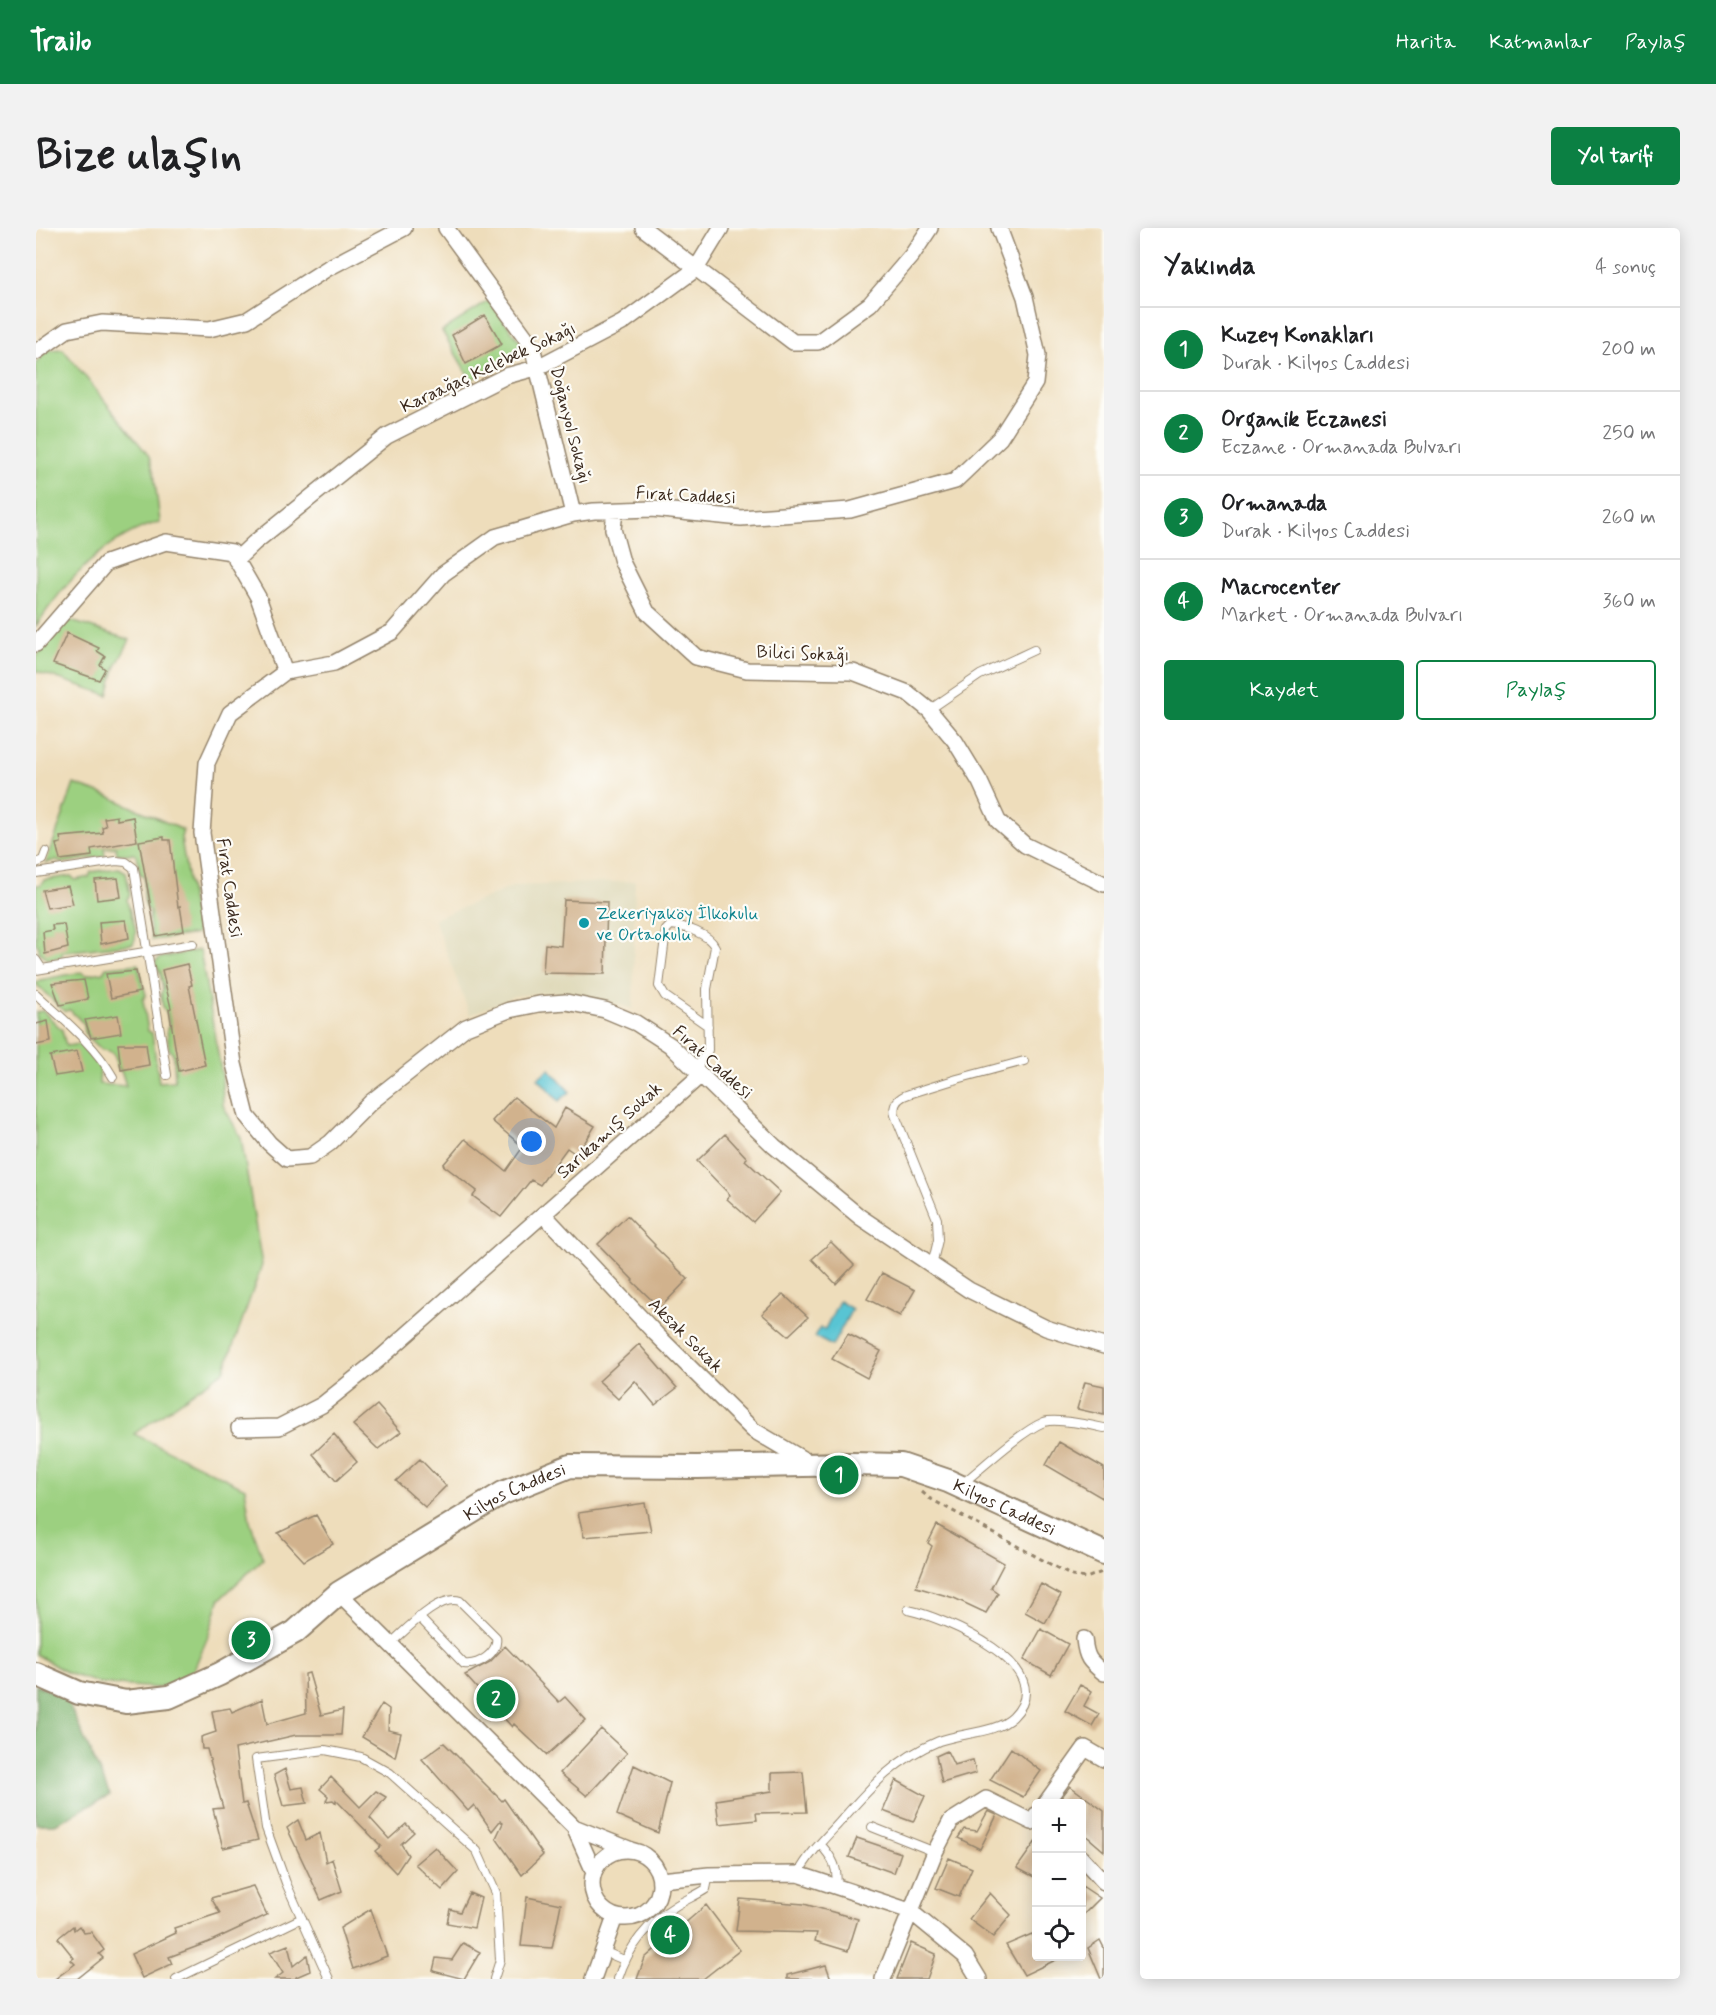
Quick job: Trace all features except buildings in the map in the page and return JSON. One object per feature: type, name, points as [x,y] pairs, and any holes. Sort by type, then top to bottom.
[{"type":"street","points":[[36,352],[67,330],[102,323],[209,329],[247,320],[328,268],[404,228]]},
{"type":"street","name":"Doğanyol Sokağı","points":[[447,228],[532,346],[573,514]]},
{"type":"street","points":[[643,228],[793,342],[818,342],[870,304],[912,255],[930,228]]},
{"type":"street","name":"Karaağaç Kelebek Sokağı","points":[[236,560],[387,436],[506,376],[536,368],[622,323],[696,269],[721,228]]},
{"type":"street","name":"Fırat Caddesi","points":[[999,228],[1025,297],[1038,356],[1035,383],[1000,438],[956,481],[850,510],[741,518],[652,509],[573,514],[495,537],[443,574],[393,632],[334,663],[285,672],[230,713],[207,763],[202,833],[234,1064],[248,1116],[269,1143],[287,1159],[310,1157],[330,1143],[371,1102],[466,1026],[509,1010],[539,1004],[566,1002],[605,1010],[636,1023],[670,1046],[774,1146],[860,1217],[969,1290],[1046,1328],[1104,1346]]},
{"type":"street","name":"Bilici Sokağı","points":[[615,511],[614,530],[622,562],[647,612],[696,657],[747,670],[853,672],[908,693],[929,710],[955,741],[980,782],[998,821],[1025,845],[1104,884]]},
{"type":"street","points":[[36,644],[106,563],[166,542],[232,552],[258,597],[285,672]]},
{"type":"street","name":"Sarıkamış Sokak","points":[[239,1428],[279,1427],[322,1405],[378,1360],[544,1215],[699,1072]]},
{"type":"street","name":"Aksak Sokak","points":[[544,1215],[656,1334],[753,1430],[813,1466]]},
{"type":"street","name":"Kilyos Caddesi","points":[[36,1674],[79,1693],[126,1702],[169,1697],[220,1674],[295,1632],[339,1593],[503,1493],[570,1466],[901,1465],[959,1486],[1104,1552]]},
{"type":"street","points":[[339,1593],[574,1827],[594,1872]]},
{"type":"street","points":[[1084,1639],[1086,1654],[1092,1663],[1104,1673]]},
{"type":"street","points":[[1048,1799],[1085,1748],[1104,1760]]},
{"type":"street","points":[[883,1979],[935,1852],[951,1821],[986,1799],[1032,1819]]},
{"type":"street","points":[[574,1827],[641,1853],[651,1859],[657,1869],[660,1892],[655,1903],[637,1917],[626,1919],[605,1912],[597,1904],[592,1894],[591,1882],[599,1862],[608,1854],[618,1850],[630,1850]]},
{"type":"street","points":[[1086,1862],[1104,1882]]},
{"type":"street","points":[[660,1880],[709,1875],[798,1874],[910,1911],[964,1956],[980,1979]]},
{"type":"street","points":[[593,1979],[615,1917]]},
{"type":"lane","points":[[929,710],[980,675],[1034,650]]},
{"type":"lane","points":[[36,863],[43,860],[46,852]]},
{"type":"lane","points":[[36,873],[116,861],[126,862],[134,868],[167,1075]]},
{"type":"lane","points":[[699,1072],[708,1050],[708,1026],[707,989],[715,947],[708,938],[671,925],[666,930],[659,986],[665,996],[708,1026]]},
{"type":"lane","points":[[36,960],[39,969],[193,944]]},
{"type":"lane","points":[[36,994],[104,1062],[113,1077]]},
{"type":"lane","points":[[932,1265],[938,1240],[937,1220],[895,1115],[896,1103],[903,1096],[957,1078],[1024,1061]]},
{"type":"lane","points":[[959,1486],[1016,1440],[1045,1422],[1082,1423],[1104,1428]]},
{"type":"lane","points":[[390,1644],[419,1617],[453,1598],[460,1601],[496,1638],[495,1649],[480,1662],[473,1665],[464,1664],[419,1617]]},
{"type":"lane","points":[[798,1874],[806,1859],[881,1776],[914,1753],[943,1740],[1006,1722],[1013,1717],[1022,1702],[1024,1688],[1020,1673],[996,1649],[936,1618],[908,1610]]},
{"type":"lane","points":[[329,1979],[286,1883],[266,1828],[256,1759],[325,1750],[361,1757],[390,1773],[477,1851],[496,1893],[500,1960],[494,1979]]},
{"type":"lane","points":[[872,1827],[935,1852]]},
{"type":"lane","points":[[820,1844],[834,1861],[837,1874],[836,1887]]},
{"type":"lane","points":[[618,1979],[624,1960],[652,1923],[676,1905],[706,1889],[709,1875]]},
{"type":"lane","points":[[176,1979],[302,1918]]},
{"type":"lane","points":[[603,1951],[624,1960]]},
{"type":"path","points":[[921,1492],[1072,1576],[1086,1578],[1104,1571]]},
{"type":"shaded area","points":[[635,881],[633,1009],[596,998],[553,992],[514,996],[470,1015],[434,919],[515,886]]},
{"type":"green space","points":[[489,301],[522,344],[522,350],[471,380],[442,331]]},
{"type":"green space","points":[[63,349],[149,456],[154,473],[160,522],[141,528],[105,549],[60,593],[36,626],[36,363],[48,350]]},
{"type":"green space","points":[[62,618],[130,640],[115,668],[108,695],[36,671],[36,658]]},
{"type":"green space","points":[[74,784],[108,796],[183,830],[181,838],[197,934],[152,940],[150,912],[144,900],[144,876],[140,874],[137,857],[134,854],[117,854],[116,847],[104,848],[105,856],[62,863],[56,860],[46,863]]},
{"type":"green space","points":[[119,868],[126,872],[130,895],[127,899],[136,933],[133,944],[63,952],[61,957],[47,959],[39,952],[36,943],[36,885],[40,885],[44,880],[71,876],[75,880],[89,877],[91,872]]},
{"type":"green space","points":[[200,950],[222,1076],[223,1105],[241,1138],[262,1265],[224,1371],[134,1434],[245,1488],[250,1521],[263,1559],[219,1600],[209,1634],[191,1676],[159,1688],[101,1684],[67,1673],[36,1654],[36,1012],[43,1011],[62,1030],[66,1046],[80,1044],[100,1067],[99,1084],[126,1086],[113,1054],[102,1050],[85,1034],[84,1024],[70,1010],[64,1011],[37,985],[37,982],[82,972],[86,975],[103,972],[106,967],[138,964],[146,995],[143,1000],[148,1031],[152,1033],[159,1082],[175,1081],[173,1053],[169,1049],[167,1013],[163,1009],[161,994],[163,989],[160,972],[155,964],[160,958]]},
{"type":"green space","points":[[36,1685],[66,1698],[110,1795],[55,1824],[36,1824]]},
{"type":"water","points":[[549,1069],[570,1092],[559,1101],[538,1078]]},
{"type":"water","points":[[839,1301],[852,1309],[832,1346],[815,1337],[820,1328],[825,1329]]},
{"type":"place","name":"Zekeriyaköy İlkokulu ve Ortaokulu","points":[[584,923]]},
{"type":"place","name":"Kuzey Konakları","points":[[839,1475]]},
{"type":"place","name":"Ormanada","points":[[251,1640]]},
{"type":"place","name":"Organik Eczanesi","points":[[496,1699]]},
{"type":"place","name":"Macrocenter","points":[[670,1935]]}]
